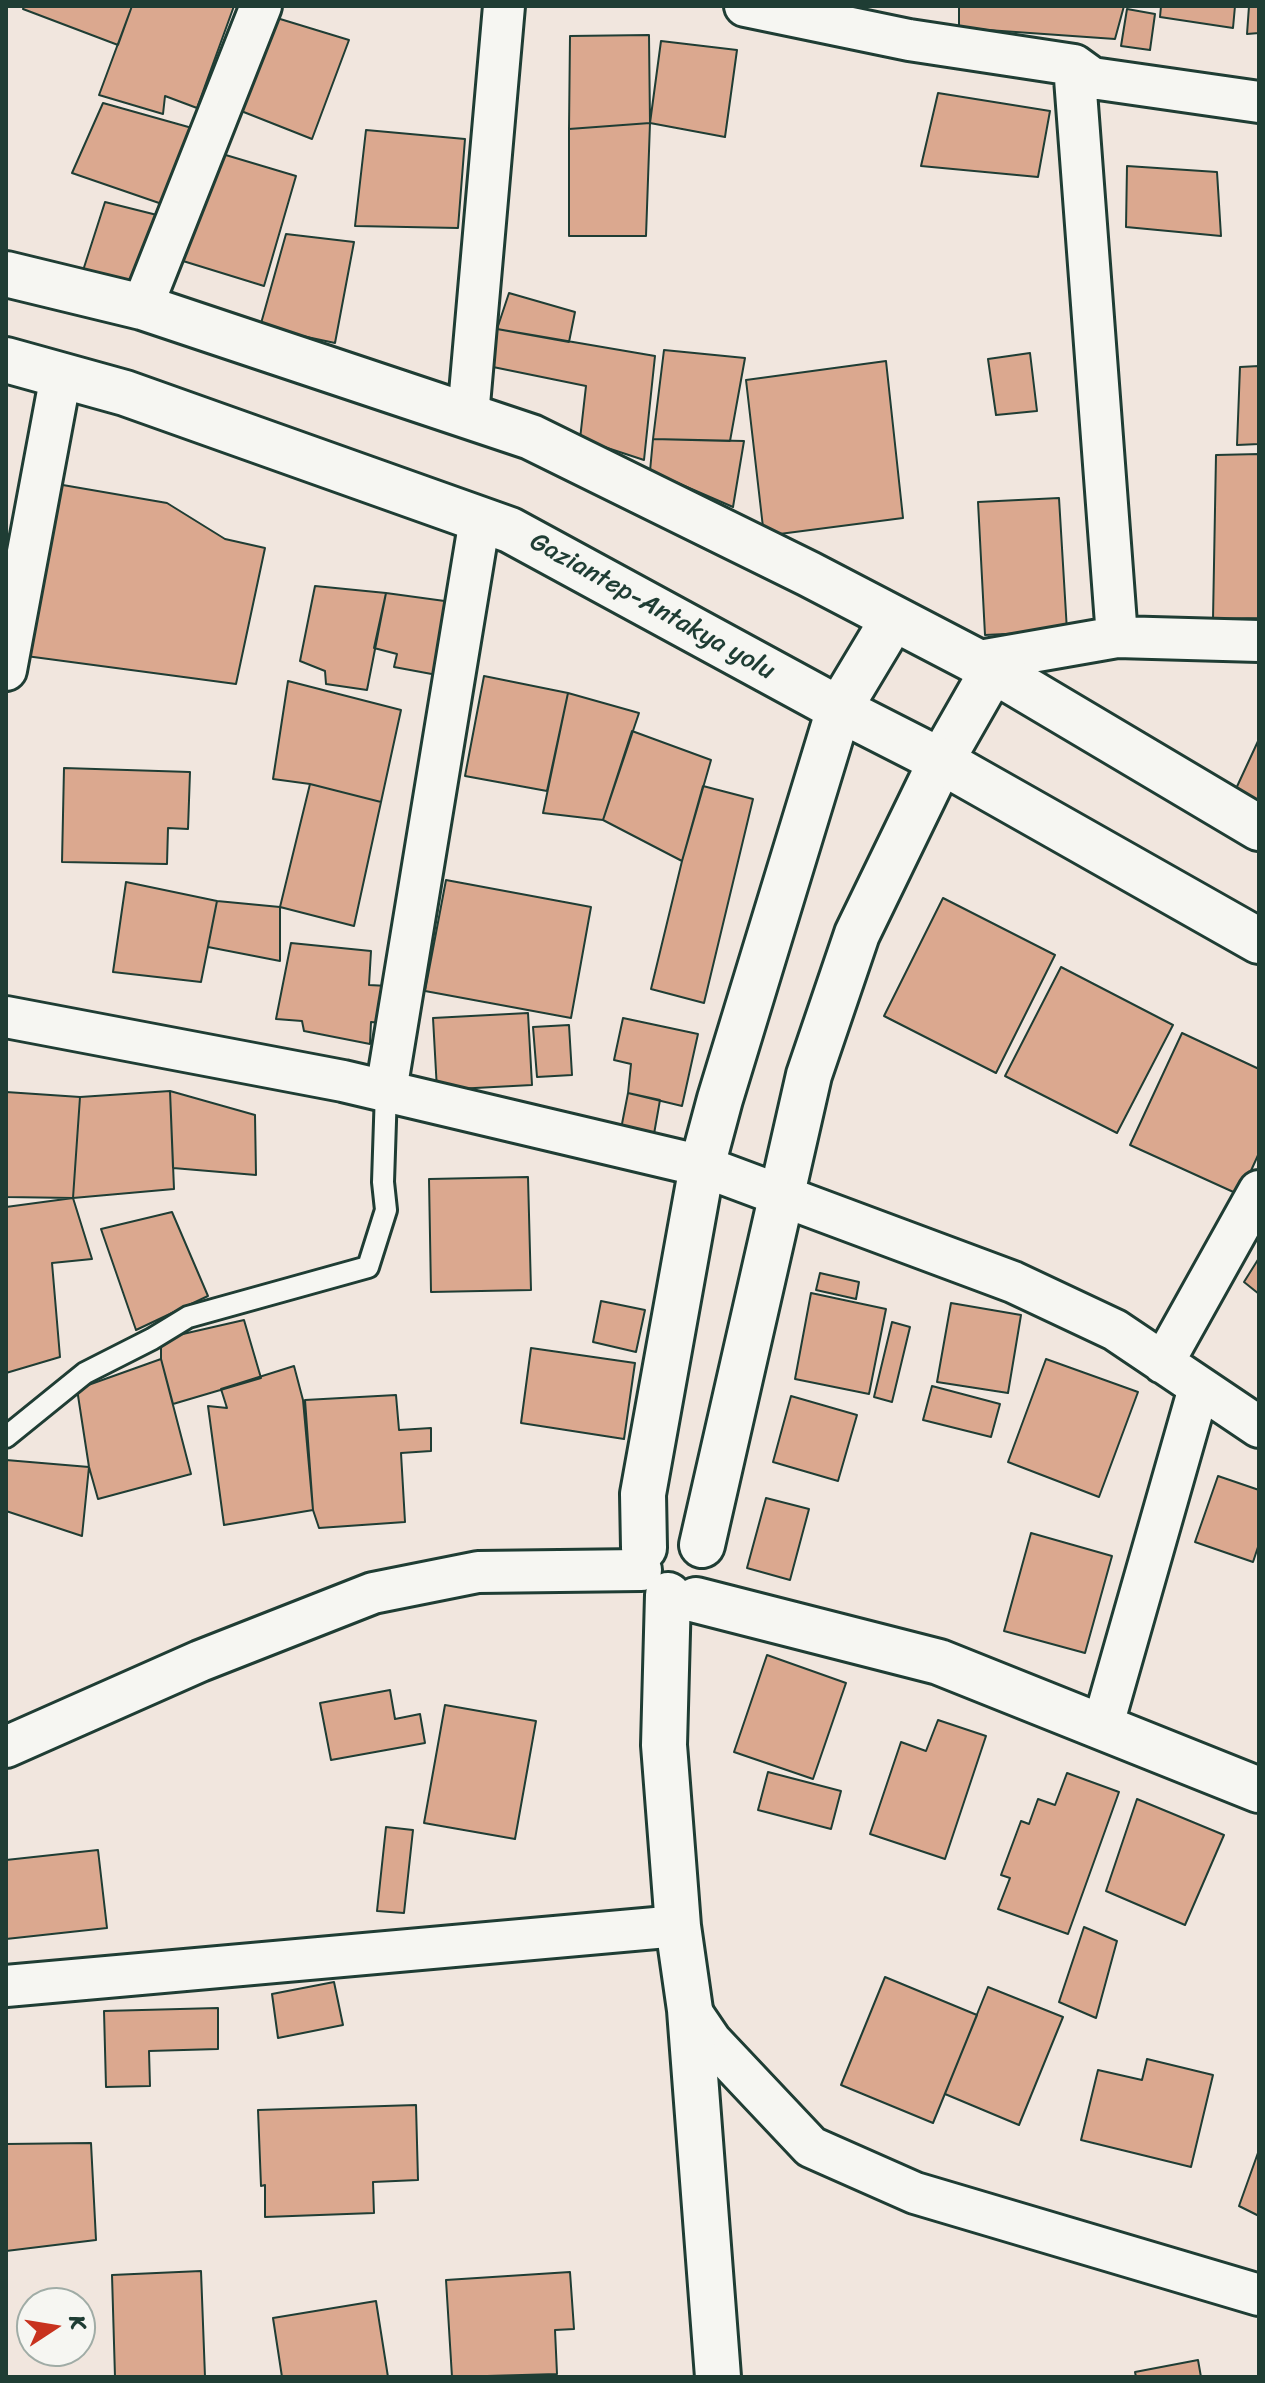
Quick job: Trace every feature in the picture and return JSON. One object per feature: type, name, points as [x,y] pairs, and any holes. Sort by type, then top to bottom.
[{"type":"street","points":[[142,307],[261,6]]},
{"type":"street","points":[[468,416],[504,6]]},
{"type":"street","points":[[745,6],[909,40],[1074,65],[1092,78],[1259,102]]},
{"type":"street","points":[[1074,65],[1117,637]]},
{"type":"street","points":[[6,274],[142,307],[531,437],[809,574],[984,666],[1259,828]]},
{"type":"street","name":"Gaziantep-Antakya yolu","points":[[6,360],[125,393],[510,530],[941,761],[1259,941]]},
{"type":"street","points":[[6,670],[61,375]]},
{"type":"street","points":[[386,1091],[480,519]]},
{"type":"street","points":[[662,1578],[643,1494],[702,1166],[761,960],[839,709],[893,619]]},
{"type":"street","points":[[984,666],[1117,637],[1259,641]]},
{"type":"street","points":[[662,1578],[706,1562],[702,1545],[809,1075],[857,934],[984,666]]},
{"type":"street","points":[[6,1017],[386,1091],[702,1166],[1013,1282],[1115,1330],[1259,1427]]},
{"type":"street","points":[[1163,1363],[1259,1191]]},
{"type":"street","points":[[1102,1728],[1199,1388]]},
{"type":"street","points":[[702,1545],[690,1535],[669,1531],[659,1534],[664,1745],[678,1926],[690,2010],[718,2377]]},
{"type":"street","points":[[6,1747],[200,1661],[373,1593],[478,1572],[662,1578],[939,1662],[1259,1790]]},
{"type":"street","points":[[6,1986],[678,1926]]},
{"type":"street","points":[[690,2010],[711,2041],[811,2147],[915,2193],[1259,2295]]},
{"type":"lane","points":[[6,1437],[85,1373],[188,1317],[368,1267],[386,1210],[383,1182],[386,1091]]},
{"type":"building","points":[[24,6],[132,6],[118,45],[23,9]]},
{"type":"building","points":[[132,6],[234,6],[197,108],[165,96],[163,114],[99,95]]},
{"type":"building","points":[[959,6],[1124,6],[1115,39],[959,28]]},
{"type":"building","points":[[1161,6],[1235,6],[1233,28],[1160,17]]},
{"type":"building","points":[[1249,6],[1259,6],[1259,33],[1247,34]]},
{"type":"building","points":[[1127,9],[1155,14],[1150,50],[1121,46]]},
{"type":"building","points":[[267,15],[349,40],[312,139],[231,107]]},
{"type":"building","points":[[649,35],[650,123],[569,129],[570,36]]},
{"type":"building","points":[[661,41],[737,50],[725,137],[650,123]]},
{"type":"building","points":[[938,93],[1050,111],[1038,177],[921,166]]},
{"type":"building","points":[[103,103],[192,128],[162,204],[72,173]]},
{"type":"building","points":[[650,123],[646,236],[569,236],[569,129]]},
{"type":"building","points":[[366,130],[465,139],[458,228],[355,226]]},
{"type":"building","points":[[219,153],[296,176],[264,286],[183,261]]},
{"type":"building","points":[[1127,166],[1217,172],[1221,236],[1126,227]]},
{"type":"building","points":[[105,202],[169,218],[142,298],[79,283]]},
{"type":"building","points":[[286,234],[354,242],[335,343],[260,327]]},
{"type":"building","points":[[509,293],[575,312],[569,342],[497,329]]},
{"type":"building","points":[[497,329],[655,356],[644,460],[580,439],[586,386],[493,367]]},
{"type":"building","points":[[664,350],[745,358],[730,441],[653,439]]},
{"type":"building","points":[[1030,353],[1037,411],[996,415],[988,359]]},
{"type":"building","points":[[886,361],[903,518],[764,536],[746,380]]},
{"type":"building","points":[[1259,366],[1259,444],[1237,445],[1240,367]]},
{"type":"building","points":[[653,439],[744,441],[733,507],[650,471]]},
{"type":"building","points":[[1259,454],[1259,618],[1213,619],[1216,455]]},
{"type":"building","points":[[57,484],[167,503],[225,539],[265,548],[236,684],[26,656]]},
{"type":"building","points":[[1059,498],[1067,631],[985,635],[978,502]]},
{"type":"building","points":[[315,586],[386,593],[367,690],[326,684],[325,671],[300,661]]},
{"type":"building","points":[[386,593],[452,602],[437,675],[394,667],[397,654],[374,648]]},
{"type":"building","points":[[484,676],[568,693],[547,791],[465,776]]},
{"type":"building","points":[[288,681],[401,710],[381,802],[310,784],[273,779]]},
{"type":"building","points":[[568,693],[639,713],[603,820],[543,813]]},
{"type":"building","points":[[632,731],[711,760],[682,861],[603,820]]},
{"type":"building","points":[[1259,739],[1259,821],[1228,806]]},
{"type":"building","points":[[64,768],[190,772],[188,829],[168,828],[167,864],[62,862]]},
{"type":"building","points":[[310,784],[381,802],[354,926],[280,907]]},
{"type":"building","points":[[703,786],[753,799],[704,1003],[651,989]]},
{"type":"building","points":[[446,880],[591,907],[571,1018],[425,991]]},
{"type":"building","points":[[126,882],[217,901],[201,982],[113,972]]},
{"type":"building","points":[[943,898],[1055,955],[996,1073],[884,1016]]},
{"type":"building","points":[[217,901],[280,907],[280,961],[208,947]]},
{"type":"building","points":[[291,943],[371,951],[369,985],[388,986],[383,1023],[371,1022],[370,1044],[304,1031],[302,1021],[276,1019]]},
{"type":"building","points":[[1061,967],[1173,1025],[1117,1133],[1005,1076]]},
{"type":"building","points":[[528,1013],[532,1085],[437,1090],[433,1018]]},
{"type":"building","points":[[623,1018],[698,1034],[682,1106],[628,1093],[631,1064],[614,1060]]},
{"type":"building","points":[[569,1025],[572,1075],[537,1077],[533,1027]]},
{"type":"building","points":[[1182,1033],[1259,1069],[1259,1153],[1240,1195],[1130,1145]]},
{"type":"building","points":[[170,1091],[174,1189],[73,1198],[80,1097]]},
{"type":"building","points":[[170,1091],[255,1115],[256,1175],[173,1168]]},
{"type":"building","points":[[6,1092],[80,1097],[73,1198],[6,1197]]},
{"type":"building","points":[[628,1093],[660,1100],[654,1134],[621,1129]]},
{"type":"building","points":[[528,1177],[531,1290],[431,1292],[429,1179]]},
{"type":"building","points":[[73,1198],[92,1259],[52,1263],[60,1357],[6,1373],[6,1207]]},
{"type":"building","points":[[172,1212],[208,1296],[136,1330],[101,1229]]},
{"type":"building","points":[[1259,1258],[1259,1294],[1244,1282]]},
{"type":"building","points":[[820,1273],[859,1282],[856,1299],[816,1290]]},
{"type":"building","points":[[811,1293],[886,1309],[869,1394],[795,1379]]},
{"type":"building","points":[[601,1301],[645,1310],[636,1352],[593,1342]]},
{"type":"building","points":[[951,1303],[1021,1315],[1008,1393],[937,1382]]},
{"type":"building","points":[[244,1320],[261,1378],[173,1404],[161,1359],[161,1339]]},
{"type":"building","points":[[892,1322],[910,1327],[892,1402],[874,1397]]},
{"type":"building","points":[[531,1348],[635,1363],[624,1439],[521,1423]]},
{"type":"building","points":[[161,1359],[191,1474],[98,1499],[89,1467],[77,1389]]},
{"type":"building","points":[[1046,1359],[1138,1392],[1099,1497],[1008,1462]]},
{"type":"building","points":[[294,1366],[303,1400],[313,1510],[224,1525],[208,1406],[227,1408],[221,1389]]},
{"type":"building","points":[[932,1386],[1000,1404],[991,1437],[923,1420]]},
{"type":"building","points":[[396,1395],[399,1430],[431,1428],[431,1451],[401,1453],[405,1522],[319,1528],[313,1510],[305,1400]]},
{"type":"building","points":[[791,1396],[857,1415],[838,1481],[773,1462]]},
{"type":"building","points":[[6,1460],[89,1467],[82,1536],[6,1511]]},
{"type":"building","points":[[1218,1476],[1259,1490],[1259,1544],[1253,1562],[1195,1542]]},
{"type":"building","points":[[766,1498],[809,1509],[790,1580],[747,1568]]},
{"type":"building","points":[[1031,1533],[1112,1556],[1085,1653],[1004,1631]]},
{"type":"building","points":[[767,1655],[846,1683],[813,1779],[734,1752]]},
{"type":"building","points":[[390,1690],[395,1719],[420,1714],[425,1743],[331,1760],[320,1703]]},
{"type":"building","points":[[445,1705],[536,1721],[515,1839],[424,1823]]},
{"type":"building","points":[[938,1720],[986,1736],[945,1859],[870,1834],[901,1742],[926,1751]]},
{"type":"building","points":[[768,1772],[841,1791],[831,1829],[758,1810]]},
{"type":"building","points":[[1067,1773],[1119,1792],[1068,1934],[998,1909],[1010,1878],[1001,1875],[1021,1821],[1029,1824],[1038,1799],[1055,1805]]},
{"type":"building","points":[[1137,1799],[1224,1835],[1185,1925],[1106,1891]]},
{"type":"building","points":[[386,1827],[413,1830],[404,1913],[377,1911]]},
{"type":"building","points":[[98,1850],[107,1928],[6,1939],[6,1860]]},
{"type":"building","points":[[1084,1927],[1117,1941],[1096,2018],[1059,2002]]},
{"type":"building","points":[[885,1977],[977,2015],[933,2123],[841,2085]]},
{"type":"building","points":[[334,1982],[343,2025],[278,2038],[272,1994]]},
{"type":"building","points":[[988,1987],[1063,2017],[1019,2125],[945,2094]]},
{"type":"building","points":[[218,2008],[218,2049],[149,2051],[150,2086],[106,2087],[104,2011]]},
{"type":"building","points":[[1147,2059],[1213,2075],[1191,2167],[1081,2140],[1098,2070],[1142,2080]]},
{"type":"building","points":[[416,2105],[418,2180],[373,2182],[374,2213],[265,2217],[258,2110]]},
{"type":"building","points":[[91,2143],[96,2240],[6,2251],[6,2144]]},
{"type":"building","points":[[1259,2150],[1259,2216],[1239,2206]]},
{"type":"building","points":[[201,2271],[205,2377],[115,2377],[112,2275]]},
{"type":"building","points":[[570,2272],[574,2329],[555,2330],[557,2374],[452,2377],[446,2280]]},
{"type":"building","points":[[376,2301],[388,2377],[282,2377],[273,2318]]},
{"type":"building","points":[[1198,2360],[1201,2377],[1136,2377],[1135,2372]]}]
